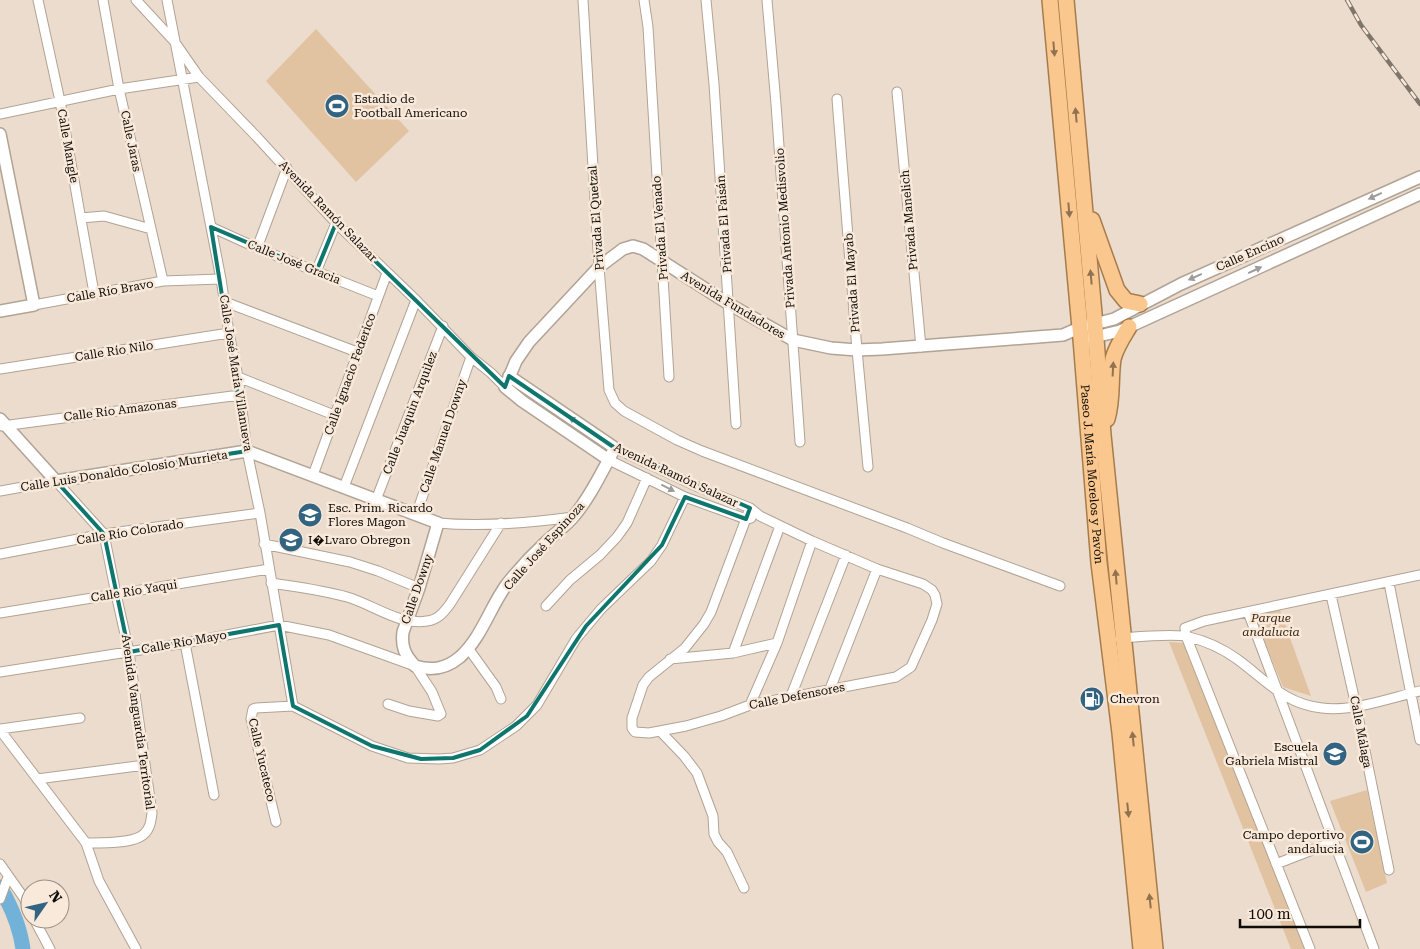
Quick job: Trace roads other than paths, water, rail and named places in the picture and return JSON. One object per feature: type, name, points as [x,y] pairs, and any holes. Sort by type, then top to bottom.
[{"type":"highway","name":"Paseo J. María Morelos y Pavón","points":[[1050,0],[1088,332],[1102,435],[1141,949]]},
{"type":"highway","name":"Paseo J. María Morelos y Pavón","points":[[1066,0],[1084,198],[1088,332],[1099,563],[1116,639],[1155,949]]},
{"type":"highway","points":[[1084,198],[1117,290],[1126,302],[1140,304]]},
{"type":"highway","points":[[1102,435],[1110,404],[1113,360],[1116,349],[1129,326]]},
{"type":"street","name":"Calle Mangle","points":[[38,0],[60,101],[94,293]]},
{"type":"street","name":"Calle Jaras","points":[[103,0],[119,89],[163,281]]},
{"type":"street","name":"Avenida Ramón Salazar","points":[[136,0],[174,41],[199,77],[336,222],[443,326],[471,356],[491,372],[505,387],[522,401],[608,460],[685,497],[746,519],[760,516]]},
{"type":"street","name":"Avenida Ramón Salazar","points":[[167,0],[174,41]]},
{"type":"street","name":"Privada El Quetzal","points":[[583,0],[609,390],[615,403],[624,411],[677,440],[702,451],[1060,586]]},
{"type":"street","name":"Privada El Venado","points":[[644,0],[648,27],[669,377]]},
{"type":"street","name":"Privada El Faisán","points":[[706,0],[714,84],[736,424]]},
{"type":"street","name":"Privada Antonio Medisvolio","points":[[767,0],[800,442]]},
{"type":"street","name":"Calle José María Villanueva","points":[[174,41],[221,278],[238,377],[247,451],[260,513],[293,706]]},
{"type":"street","points":[[0,114],[119,89],[199,77]]},
{"type":"street","name":"Privada Manelich","points":[[897,92],[921,347]]},
{"type":"street","name":"Privada El Mayab","points":[[837,99],[868,467]]},
{"type":"street","points":[[0,134],[34,305]]},
{"type":"street","points":[[257,248],[287,168]]},
{"type":"street","name":"Calle Encino","points":[[1088,332],[1189,280],[1420,176]]},
{"type":"street","points":[[1408,181],[1420,194]]},
{"type":"street","name":"Calle Encino","points":[[1088,332],[1108,334],[1129,326],[1420,194]]},
{"type":"street","points":[[81,218],[104,216],[151,229]]},
{"type":"street","points":[[316,272],[336,222]]},
{"type":"street","name":"Calle José Gracia","points":[[211,227],[257,248],[378,296]]},
{"type":"street","name":"Avenida Fundadores","points":[[505,387],[516,360],[528,342],[600,267],[618,251],[632,246],[643,249],[729,304],[793,340],[823,347],[857,350],[921,347],[1063,336],[1088,332]]},
{"type":"street","name":"Calle Ignacio Federico","points":[[313,476],[387,273]]},
{"type":"street","name":"Calle Río Bravo","points":[[0,311],[163,281],[221,278]]},
{"type":"street","points":[[344,487],[416,300]]},
{"type":"street","points":[[225,302],[357,352]]},
{"type":"street","name":"Calle Juaquin Arquilez","points":[[376,500],[443,326]]},
{"type":"street","name":"Calle Río Nilo","points":[[0,369],[229,333]]},
{"type":"street","name":"Calle Manuel Downy","points":[[416,515],[471,356]]},
{"type":"street","name":"Avenida Ramón Salazar","points":[[491,372],[509,376],[615,448],[698,487],[750,508],[760,516],[812,541],[876,569],[923,584],[932,590],[937,604],[914,663],[903,674]]},
{"type":"street","points":[[238,377],[334,415]]},
{"type":"street","name":"Calle Río Amazonas","points":[[2,424],[240,395]]},
{"type":"street","points":[[2,424],[104,534]]},
{"type":"street","name":"Calle José Espinoza","points":[[279,625],[329,635],[414,666],[428,669],[443,667],[455,661],[478,635],[496,600],[512,578],[531,556],[573,517],[591,492],[615,448]]},
{"type":"street","points":[[247,451],[438,523],[501,524],[573,517]]},
{"type":"street","name":"Calle Luis Donaldo Colosio Murrieta","points":[[0,491],[247,451]]},
{"type":"street","points":[[546,606],[570,580],[617,538],[627,523],[647,478]]},
{"type":"street","points":[[293,706],[372,746],[408,758],[453,758],[480,750],[516,726],[537,705],[576,639],[586,626],[651,561],[662,545],[685,497]]},
{"type":"street","points":[[670,659],[684,648],[704,624],[711,612],[750,508]]},
{"type":"street","name":"Calle Río Colorado","points":[[0,554],[104,534],[260,513]]},
{"type":"street","name":"Calle Downy","points":[[388,704],[409,711],[438,716],[441,712],[423,676],[405,654],[402,632],[419,588],[438,523]]},
{"type":"street","points":[[272,583],[326,592],[348,598],[407,620],[426,622],[443,613],[450,604],[501,524]]},
{"type":"street","points":[[733,653],[780,526]]},
{"type":"street","name":"Avenida Vanguardia Territorial","points":[[86,843],[139,838],[145,834],[149,827],[152,813],[129,652],[104,534]]},
{"type":"street","points":[[750,705],[777,643],[812,541]]},
{"type":"street","points":[[264,544],[350,562],[419,588]]},
{"type":"street","points":[[791,696],[846,555]]},
{"type":"street","name":"Calle Río Yaqui","points":[[0,613],[269,568]]},
{"type":"street","points":[[830,689],[876,569]]},
{"type":"street","points":[[1310,949],[1186,636],[1185,628],[1248,612],[1420,575]]},
{"type":"street","points":[[1389,583],[1420,740]]},
{"type":"street","name":"Calle Málaga","points":[[1332,595],[1388,870]]},
{"type":"street","points":[[1248,612],[1276,692],[1374,949]]},
{"type":"street","name":"Calle Río Mayo","points":[[0,672],[185,643],[279,625]]},
{"type":"street","points":[[1116,639],[1186,636],[1214,646],[1237,659],[1276,692],[1294,701],[1322,708],[1356,706],[1420,692]]},
{"type":"street","points":[[185,643],[214,795]]},
{"type":"street","points":[[670,659],[733,653],[777,643]]},
{"type":"street","points":[[468,648],[496,688],[501,699]]},
{"type":"street","name":"Calle Defensores","points":[[670,659],[649,677],[643,685],[632,718],[632,728],[635,732],[644,734],[660,731],[713,718],[750,705],[889,679],[903,674]]},
{"type":"street","name":"Calle Yucateco","points":[[276,822],[251,713],[252,709],[256,708],[293,706]]},
{"type":"street","points":[[80,718],[0,729],[86,843],[99,880],[136,949]]},
{"type":"street","points":[[660,731],[684,756],[697,774],[713,816],[714,834],[727,852],[744,888]]},
{"type":"street","points":[[37,779],[145,765]]},
{"type":"street","points":[[1276,864],[1333,842]]},
{"type":"street","points":[[0,864],[20,893]]},
{"type":"street","points":[[0,900],[8,877]]},
{"type":"street","points":[[39,929],[50,949]]},
{"type":"waterway","points":[[0,887],[15,917],[23,949]]},
{"type":"railway","points":[[1347,0],[1361,25],[1420,104]]},
{"type":"place","name":"Estadio de Football Americano","points":[[337,106]]},
{"type":"place","name":"Esc. Prim. Ricardo Flores Magon","points":[[310,515]]},
{"type":"place","name":"I�Lvaro Obregon","points":[[291,540]]},
{"type":"place","name":"Chevron","points":[[1092,699]]},
{"type":"place","name":"Escuela Gabriela Mistral","points":[[1335,754]]},
{"type":"place","name":"Campo deportivo andalucia","points":[[1362,842]]},
{"type":"park label","name":"Parque andalucia","points":[[1271,625]]}]
